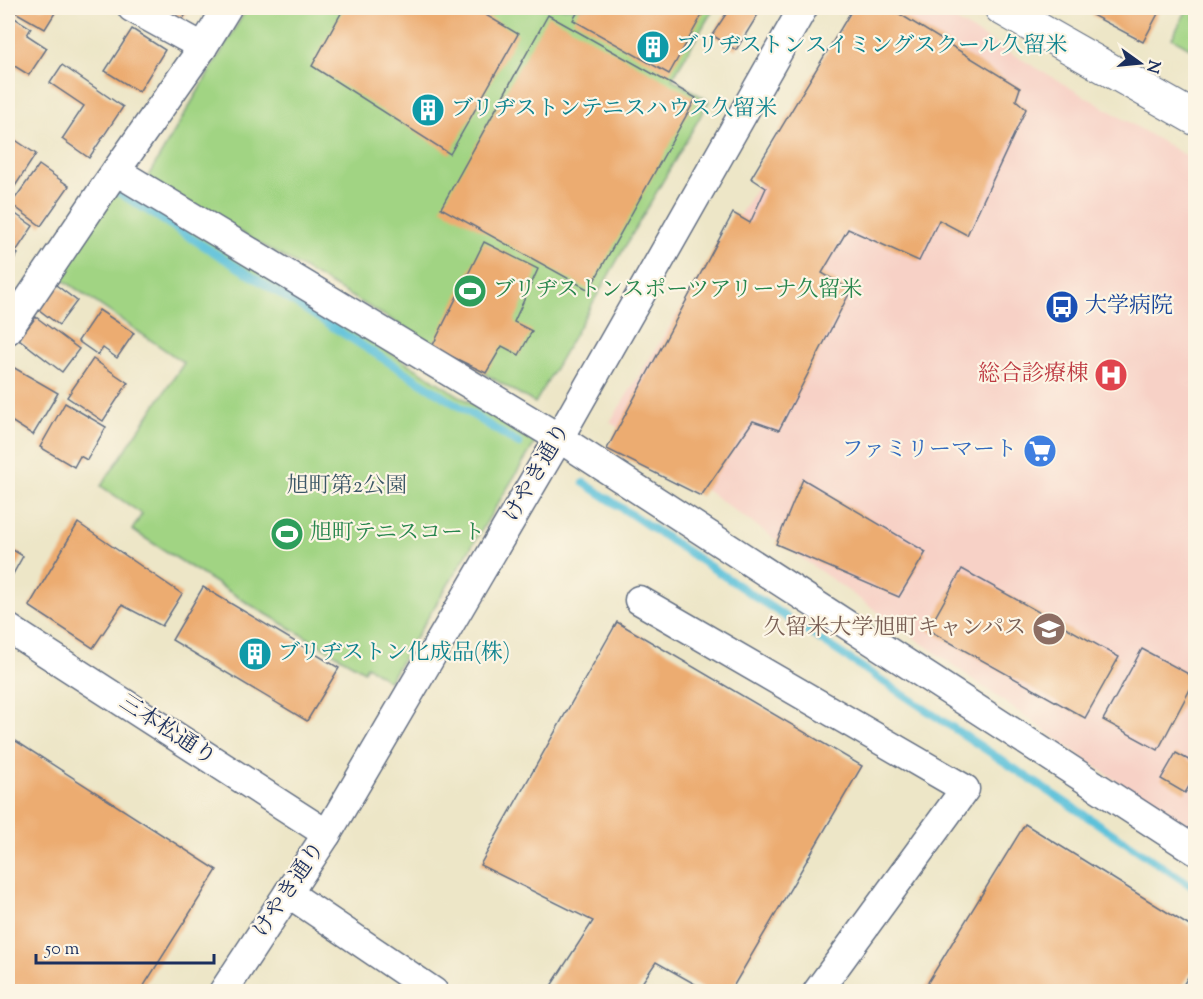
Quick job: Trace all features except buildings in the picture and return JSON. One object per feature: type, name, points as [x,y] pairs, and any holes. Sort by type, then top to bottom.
[{"type":"main road","points":[[1001,8],[1196,119]]},
{"type":"street","points":[[132,8],[203,47]]},
{"type":"street","points":[[8,330],[203,47],[226,8]]},
{"type":"street","name":"けやき通り","points":[[223,992],[327,834],[559,438],[803,8]]},
{"type":"street","points":[[116,171],[559,438],[1196,851]]},
{"type":"street","points":[[639,600],[964,789],[817,992]]},
{"type":"street","name":"三本松通り","points":[[8,628],[327,834]]},
{"type":"street","points":[[288,893],[434,992]]},
{"type":"shaded area","name":"久留米大学旭町キャンパス","points":[[869,8],[934,8],[1195,161],[1195,837],[610,422]]},
{"type":"green space","name":"ブリヂストンスポーツアリーナ久留米","points":[[247,8],[714,8],[672,79],[709,101],[535,403],[147,178]]},
{"type":"green space","points":[[1188,8],[1195,8],[1195,51],[1172,38]]},
{"type":"green space","name":"旭町第2公園","points":[[118,183],[535,443],[389,681],[367,666],[364,671],[249,604],[132,530],[142,514],[101,486],[184,363],[56,275]]},
{"type":"waterway","points":[[110,187],[519,444]]},
{"type":"waterway","points":[[584,483],[1196,889]]},
{"type":"place","name":"ブリヂストンスイミングスクール久留米","points":[[653,47]]},
{"type":"place","name":"ブリヂストンテニスハウス久留米","points":[[428,110]]},
{"type":"place","name":"ブリヂストンスポーツアリーナ久留米","points":[[470,291]]},
{"type":"place","name":"大学病院","points":[[1062,307]]},
{"type":"place","name":"総合診療棟","points":[[1111,375]]},
{"type":"place","name":"ファミリーマート","points":[[1040,451]]},
{"type":"place","name":"旭町テニスコート","points":[[287,534]]},
{"type":"place","name":"久留米大学旭町キャンパス","points":[[1049,629]]},
{"type":"place","name":"ブリヂストン化成品(株)","points":[[255,654]]}]
